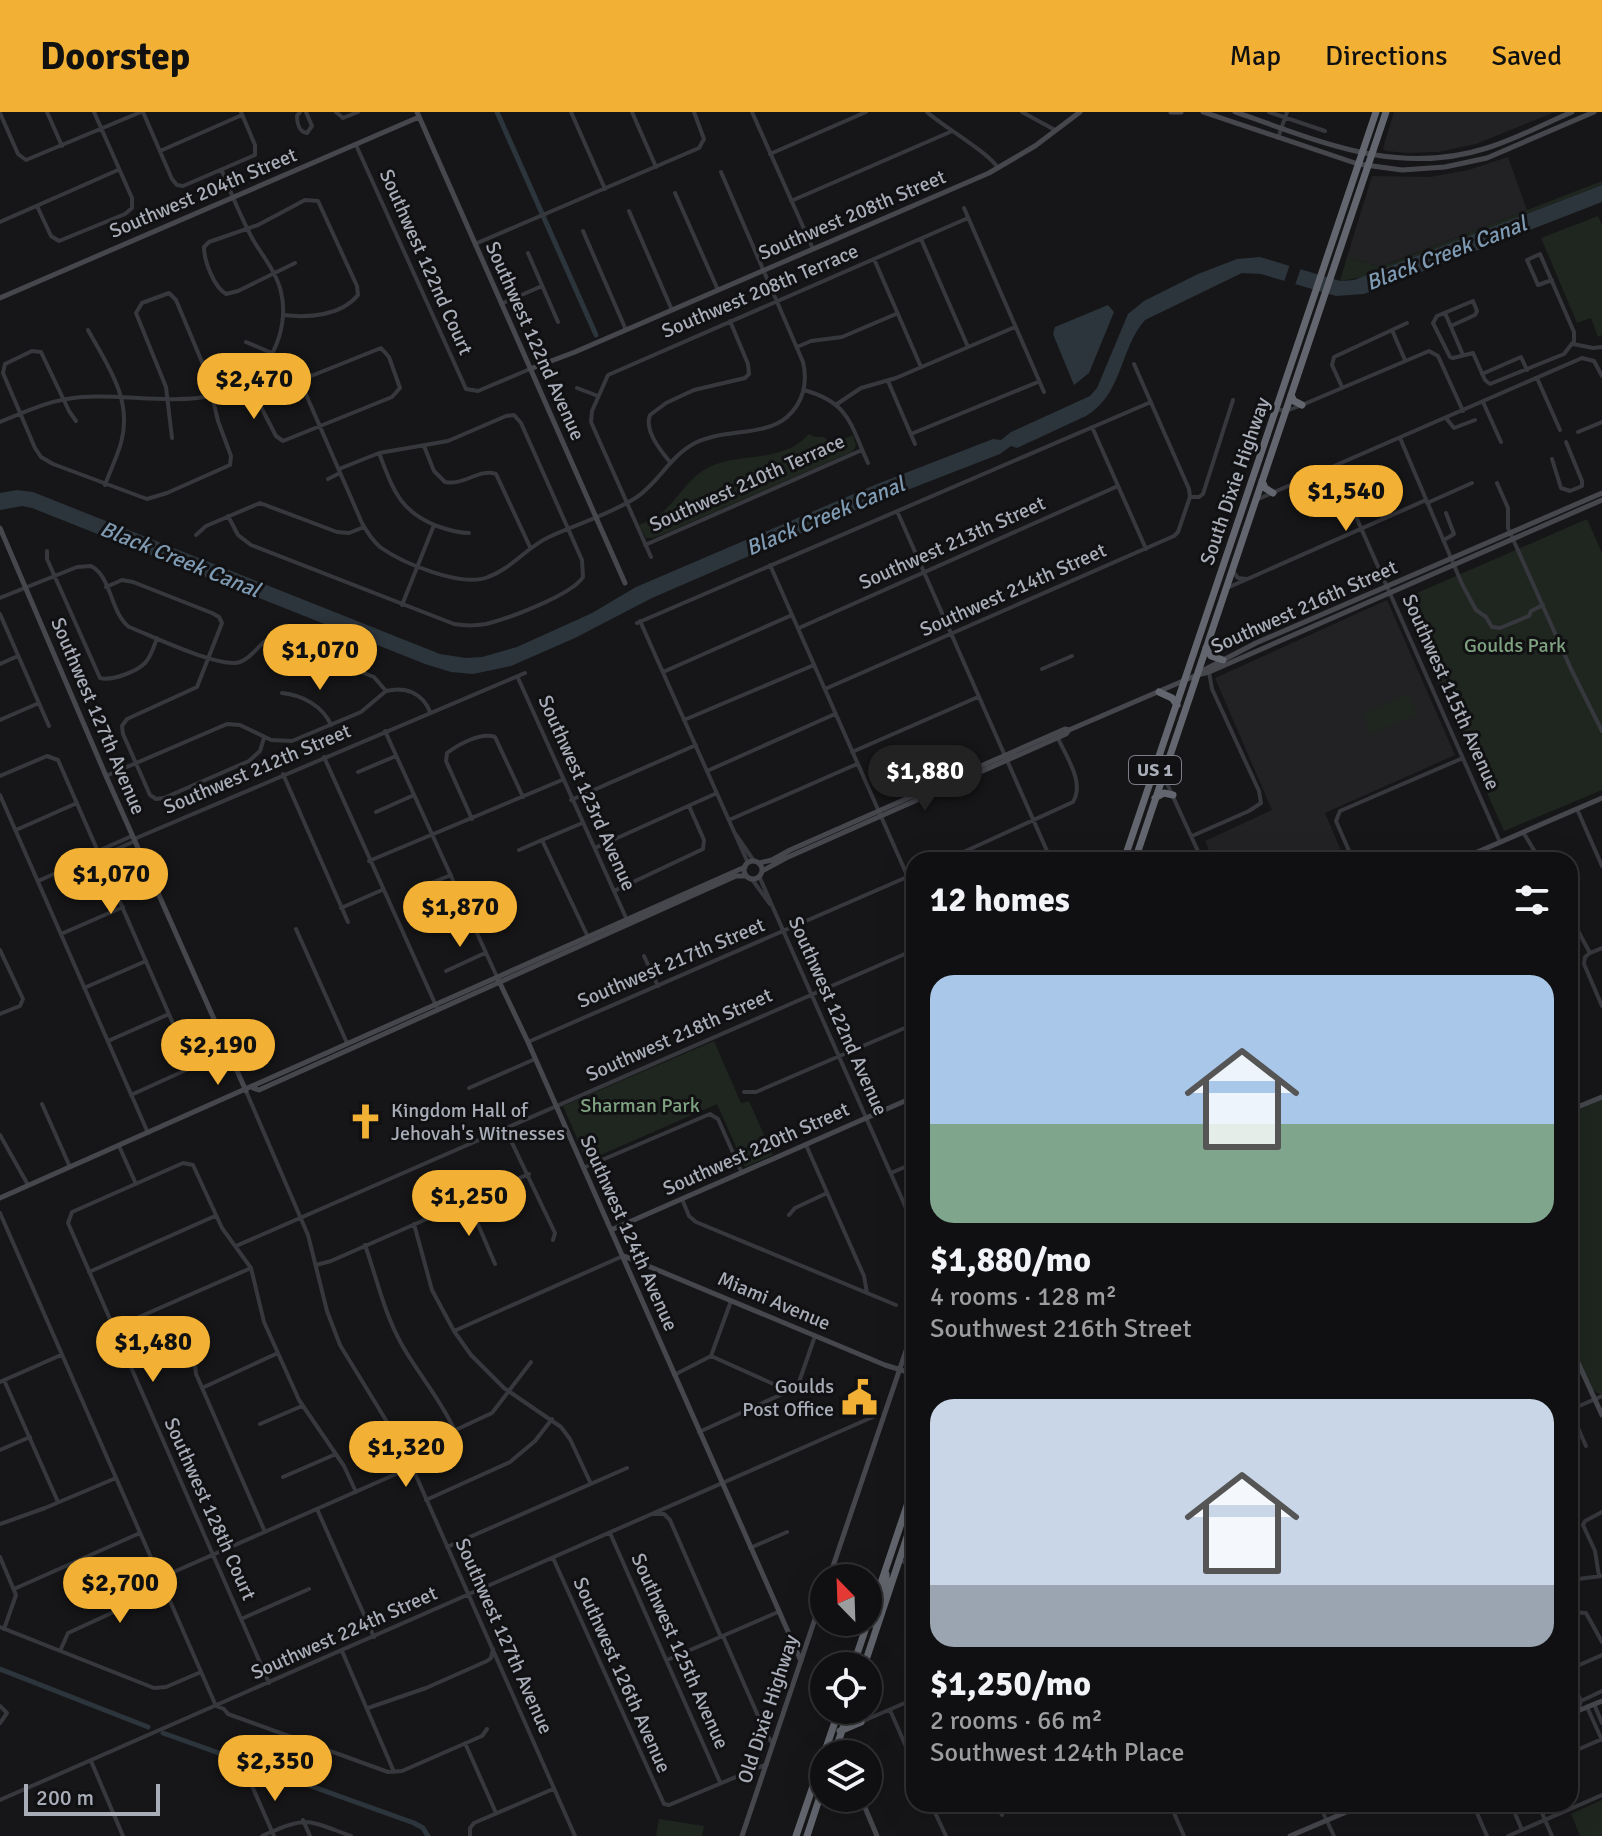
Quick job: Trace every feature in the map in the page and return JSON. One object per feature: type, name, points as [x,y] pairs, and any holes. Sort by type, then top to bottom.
[{"type":"highway","name":"South Dixie Highway","points":[[1131,852],[1143,805],[1376,112]]},
{"type":"highway","name":"South Dixie Highway","points":[[1132,852],[1170,755],[1386,112]]},
{"type":"highway","points":[[1291,395],[1294,401],[1302,405]]},
{"type":"highway","points":[[1262,481],[1265,488],[1273,493]]},
{"type":"highway","points":[[1246,498],[1256,500]]},
{"type":"highway","points":[[1197,675],[1193,669],[1218,595],[1216,587]]},
{"type":"highway","points":[[1206,647],[1211,656],[1223,660]]},
{"type":"highway","points":[[1170,755],[1168,747],[1189,684],[1185,681]]},
{"type":"highway","points":[[1159,692],[1170,696],[1177,705]]},
{"type":"highway","points":[[1155,798],[1164,793],[1173,795]]},
{"type":"highway","points":[[858,1652],[906,1511]]},
{"type":"highway","points":[[868,1652],[906,1539]]},
{"type":"highway","points":[[871,1644],[869,1636],[886,1584],[886,1568]]},
{"type":"highway","points":[[831,1740],[834,1724]]},
{"type":"highway","points":[[839,1740],[844,1724]]},
{"type":"highway","points":[[831,1734],[857,1724]]},
{"type":"highway","points":[[796,1836],[810,1801]]},
{"type":"highway","points":[[807,1836],[815,1812]]},
{"type":"street","points":[[47,112],[62,146]]},
{"type":"street","points":[[37,206],[55,240],[68,239],[132,208],[132,200],[94,112]]},
{"type":"street","points":[[0,113],[18,154],[23,159],[33,159],[142,112],[160,151],[177,185],[190,185],[256,153],[242,114],[160,151]]},
{"type":"street","points":[[303,112],[312,126],[307,133],[297,123],[297,116],[303,112]]},
{"type":"street","points":[[336,112],[343,118],[358,112]]},
{"type":"street","points":[[571,112],[605,189]]},
{"type":"street","points":[[632,112],[656,167]]},
{"type":"street","points":[[475,244],[699,148],[704,143],[694,112]]},
{"type":"street","points":[[752,112],[813,249]]},
{"type":"street","points":[[770,154],[866,112]]},
{"type":"street","points":[[927,112],[950,132],[993,160],[998,168]]},
{"type":"street","points":[[1022,112],[1056,132]]},
{"type":"street","name":"Southwest 208th Street","points":[[530,369],[998,168],[1056,132],[1080,112]]},
{"type":"street","points":[[1171,112],[1181,112]]},
{"type":"street","points":[[1203,112],[1367,167],[1418,170],[1468,163],[1499,154],[1594,112]]},
{"type":"street","points":[[1235,112],[1361,154],[1412,160],[1455,156],[1489,148],[1572,112]]},
{"type":"street","points":[[1269,112],[1286,115],[1325,131]]},
{"type":"street","name":"Southwest 204th Street","points":[[0,298],[356,144],[418,114]]},
{"type":"street","name":"Southwest 122nd Avenue","points":[[418,114],[625,583]]},
{"type":"street","points":[[1278,138],[1286,115]]},
{"type":"street","points":[[791,201],[950,132]]},
{"type":"street","name":"Southwest 122nd Court","points":[[356,144],[468,391],[483,389],[530,369]]},
{"type":"street","points":[[0,222],[119,170]]},
{"type":"street","points":[[0,422],[63,399],[213,397],[248,381],[259,371],[279,336],[283,315],[282,294],[222,171]]},
{"type":"street","points":[[246,342],[291,364],[301,380],[364,527],[383,549],[455,579],[480,580],[496,574],[530,548],[641,494],[670,462],[691,446],[712,436],[764,429],[777,424],[795,409],[804,390],[805,371],[721,172]]},
{"type":"street","points":[[675,193],[718,290]]},
{"type":"street","points":[[283,315],[321,315],[352,302],[358,295],[357,286],[318,201],[312,199],[205,245],[206,259],[223,293],[233,293],[295,263]]},
{"type":"street","points":[[964,208],[1044,392]]},
{"type":"street","points":[[629,211],[672,310]]},
{"type":"street","name":"Southwest 208th Terrace","points":[[598,396],[606,377],[612,372],[968,218]]},
{"type":"street","points":[[583,231],[626,330]]},
{"type":"street","points":[[921,239],[968,347]]},
{"type":"street","points":[[528,253],[558,322]]},
{"type":"street","points":[[1451,326],[1476,314],[1473,301],[1435,317],[1434,324],[1450,357],[1474,354],[1482,374],[1491,385],[1527,370],[1566,352],[1573,344],[1574,332],[1552,280],[1540,254],[1527,260],[1538,285],[1552,280]]},
{"type":"street","points":[[874,259],[921,368]]},
{"type":"street","points":[[501,304],[542,286]]},
{"type":"street","points":[[76,421],[45,357],[38,351],[11,360],[3,367],[39,454],[53,464],[140,498],[152,498],[224,469],[231,462],[203,361],[171,294],[144,302],[137,308],[137,316],[163,378],[172,438]]},
{"type":"street","points":[[1445,313],[1463,355]]},
{"type":"street","points":[[797,347],[811,341],[842,337],[897,314]]},
{"type":"street","points":[[670,462],[659,448],[647,421],[655,410],[683,395],[748,376],[749,367],[730,321]]},
{"type":"street","points":[[1342,388],[1332,359],[1407,323]]},
{"type":"street","points":[[837,404],[855,391],[921,368],[1015,327]]},
{"type":"street","points":[[88,330],[115,376],[121,397],[123,435],[105,485]]},
{"type":"street","points":[[1392,330],[1405,360]]},
{"type":"street","points":[[1573,344],[1602,347]]},
{"type":"street","points":[[248,381],[280,440],[289,441],[396,395],[400,388],[388,354],[381,348],[301,380]]},
{"type":"street","points":[[1276,409],[1286,411],[1424,352],[1434,352],[1463,411]]},
{"type":"street","points":[[1482,374],[1521,357],[1527,370]]},
{"type":"street","points":[[1256,500],[1582,358],[1591,359],[1602,376]]},
{"type":"street","points":[[1134,364],[1190,497]]},
{"type":"street","points":[[1537,378],[1560,430]]},
{"type":"street","points":[[888,381],[915,444]]},
{"type":"street","points":[[911,434],[1039,381]]},
{"type":"street","points":[[577,388],[598,396],[591,416],[592,425],[651,557]]},
{"type":"street","points":[[804,390],[837,404],[868,463]]},
{"type":"street","name":"Southwest 214th Street","points":[[825,689],[1176,535],[1190,497],[1199,497],[1204,491],[1233,400]]},
{"type":"street","points":[[761,874],[751,864],[734,832],[639,622],[1151,402]]},
{"type":"street","points":[[1483,402],[1501,442]]},
{"type":"street","points":[[228,516],[238,535],[251,545],[454,624],[480,625],[501,619],[570,589],[583,577],[583,564],[517,416],[509,415],[452,439],[379,453],[328,479]]},
{"type":"street","points":[[1446,418],[1456,429],[1475,420]]},
{"type":"street","points":[[1578,432],[1602,422]]},
{"type":"street","points":[[1092,427],[1146,549]]},
{"type":"street","points":[[1400,438],[1476,610],[1486,617],[1493,628],[1500,628],[1529,616],[1531,611],[1543,605]]},
{"type":"street","points":[[1552,459],[1561,488],[1568,491],[1582,486],[1566,442]]},
{"type":"street","points":[[424,446],[434,471],[445,482],[459,483],[485,472],[496,474],[530,548]]},
{"type":"street","name":"Southwest 210th Terrace","points":[[645,545],[862,450]]},
{"type":"street","points":[[379,453],[404,507],[434,525],[457,533],[469,533]]},
{"type":"street","name":"Southwest 115th Avenue","points":[[1334,467],[1500,842]]},
{"type":"street","points":[[1226,589],[1472,483]]},
{"type":"street","points":[[1497,483],[1508,508],[1512,536],[1602,731]]},
{"type":"street","name":"Southwest 213th Street","points":[[798,628],[1118,486]]},
{"type":"street","points":[[1576,490],[1581,502]]},
{"type":"street","name":"Southwest 216th Street","points":[[1512,536],[1602,493]]},
{"type":"street","name":"Southwest 216th Street","points":[[1005,758],[1058,738],[1069,730],[1209,672],[1512,536],[1602,500]]},
{"type":"street","points":[[196,535],[206,526],[263,503],[337,532],[349,533],[364,527]]},
{"type":"street","points":[[897,511],[1048,852]]},
{"type":"street","points":[[1444,540],[1454,534],[1446,513]]},
{"type":"street","points":[[402,605],[434,525]]},
{"type":"street","name":"Southwest 127th Avenue","points":[[0,528],[133,839],[249,1090],[300,1218],[327,1311],[344,1354],[406,1453],[575,1836]]},
{"type":"street","points":[[47,551],[54,577],[94,670],[103,680],[145,663],[157,638]]},
{"type":"street","points":[[0,598],[89,565],[99,570],[125,624],[157,638],[227,664],[240,663],[254,655],[267,639],[274,638],[374,677],[386,691]]},
{"type":"street","points":[[770,565],[906,873]]},
{"type":"street","points":[[1232,570],[1238,578],[1249,578]]},
{"type":"street","points":[[106,587],[122,580],[133,582],[220,619],[221,629],[210,659],[202,680],[193,690],[127,719],[122,726],[135,763],[154,798],[164,798],[253,759],[260,751],[264,738]]},
{"type":"street","name":"Southwest 216th Street","points":[[1197,675],[1223,660],[1388,591]]},
{"type":"street","points":[[0,614],[49,726]]},
{"type":"street","points":[[663,672],[792,615]]},
{"type":"street","points":[[0,664],[18,656]]},
{"type":"street","points":[[1042,669],[1072,656]]},
{"type":"street","points":[[684,720],[814,665]]},
{"type":"street","points":[[1192,836],[1261,803],[1259,791],[1211,686],[1209,672]]},
{"type":"street","name":"Southwest 212th Street","points":[[38,881],[525,673]]},
{"type":"street","name":"Southwest 123rd Avenue","points":[[517,678],[627,920]]},
{"type":"street","points":[[106,776],[227,724],[240,725],[264,738],[292,741],[365,710],[386,691],[403,689],[421,696],[430,712]]},
{"type":"street","points":[[282,693],[294,694],[319,708],[331,725]]},
{"type":"street","points":[[852,753],[978,697]]},
{"type":"street","points":[[0,720],[39,703]]},
{"type":"street","points":[[707,771],[835,714]]},
{"type":"street","name":"Southwest 216th Street","points":[[499,980],[751,864],[772,860],[1065,729],[1069,730]]},
{"type":"street","name":"Southwest 124th Avenue","points":[[385,731],[528,1042],[801,1661]]},
{"type":"street","points":[[472,819],[447,764],[446,755],[457,747],[491,734],[498,742],[523,797]]},
{"type":"street","points":[[964,852],[1068,806],[1077,794],[1077,780],[1058,738]]},
{"type":"street","points":[[571,800],[696,745]]},
{"type":"street","points":[[0,776],[47,756],[55,757],[189,1060],[190,1066],[183,1072],[131,1095]]},
{"type":"street","points":[[358,772],[396,756]]},
{"type":"street","points":[[324,757],[437,1007]]},
{"type":"street","points":[[1349,852],[1337,824],[1337,816],[1343,810],[1463,758]]},
{"type":"street","points":[[729,820],[857,764]]},
{"type":"street","points":[[1164,771],[1199,852]]},
{"type":"street","points":[[283,774],[348,922]]},
{"type":"street","points":[[369,861],[562,780]]},
{"type":"street","points":[[595,848],[717,793]]},
{"type":"street","points":[[0,795],[148,1133]]},
{"type":"street","points":[[376,812],[414,795]]},
{"type":"street","points":[[1477,852],[1602,798]]},
{"type":"street","points":[[16,830],[77,803]]},
{"type":"street","points":[[614,891],[703,849],[704,840],[689,806]]},
{"type":"street","points":[[1577,809],[1602,866]]},
{"type":"street","name":"Southwest 216th Street","points":[[249,1090],[259,1090],[437,1007],[576,950],[736,876],[761,874],[786,858],[879,814]]},
{"type":"street","points":[[519,850],[581,823]]},
{"type":"street","points":[[1523,832],[1535,852]]},
{"type":"street","points":[[542,840],[588,937]]},
{"type":"street","points":[[749,877],[751,864]]},
{"type":"street","name":"Southwest 122nd Avenue","points":[[761,874],[783,932],[906,1208]]},
{"type":"street","points":[[411,891],[451,875]]},
{"type":"street","name":"Southwest 122nd Avenue","points":[[749,877],[772,906]]},
{"type":"street","name":"Southwest 217th Street","points":[[528,1042],[906,878]]},
{"type":"street","points":[[341,908],[382,890]]},
{"type":"street","points":[[61,934],[123,907]]},
{"type":"street","points":[[428,931],[468,914]]},
{"type":"street","points":[[576,950],[618,929],[627,920]]},
{"type":"street","points":[[296,929],[347,1043]]},
{"type":"street","points":[[1578,931],[1590,953]]},
{"type":"street","points":[[1602,948],[1584,959],[1602,1006]]},
{"type":"street","points":[[0,950],[23,1001],[17,1008],[0,1014]]},
{"type":"street","points":[[446,971],[485,953]]},
{"type":"street","name":"Southwest 218th Street","points":[[236,1246],[906,953]]},
{"type":"street","points":[[644,956],[658,987]]},
{"type":"street","points":[[84,988],[146,961]]},
{"type":"street","name":"Southwest 216th Street","points":[[0,1198],[249,1090],[347,1043],[437,1007]]},
{"type":"street","points":[[108,1041],[169,1014]]},
{"type":"street","points":[[744,1092],[756,1092],[906,1027]]},
{"type":"street","points":[[469,1088],[535,1059]]},
{"type":"street","points":[[1578,1107],[1602,1097]]},
{"type":"street","name":"Southwest 220th Street","points":[[611,1230],[906,1101]]},
{"type":"street","points":[[42,1104],[70,1167]]},
{"type":"street","points":[[583,1168],[705,1115],[714,1115],[742,1173]]},
{"type":"street","points":[[505,1128],[555,1233],[553,1240]]},
{"type":"street","points":[[0,1135],[28,1186]]},
{"type":"street","points":[[806,1145],[864,1276],[867,1293]]},
{"type":"street","points":[[119,1146],[136,1184],[183,1163],[193,1165],[216,1216],[251,1268],[260,1310],[302,1406],[336,1454],[356,1492]]},
{"type":"street","points":[[891,1173],[906,1166]]},
{"type":"street","points":[[316,1265],[529,1174]]},
{"type":"street","name":"Southwest 128th Court","points":[[136,1184],[69,1216],[68,1223],[269,1683]]},
{"type":"street","points":[[789,1215],[795,1208],[827,1193]]},
{"type":"street","points":[[682,1199],[689,1216],[696,1222],[896,1305]]},
{"type":"street","points":[[468,1201],[495,1264]]},
{"type":"street","points":[[0,1213],[216,1706],[243,1720],[388,1772],[402,1771],[482,1736],[487,1729]]},
{"type":"street","points":[[89,1272],[216,1216]]},
{"type":"street","points":[[414,1224],[432,1290],[454,1331],[479,1364],[508,1392],[552,1419],[570,1439],[591,1484]]},
{"type":"street","points":[[365,1245],[388,1317],[404,1348],[441,1401],[455,1431]]},
{"type":"street","points":[[454,1331],[623,1256]]},
{"type":"street","name":"Miami Avenue","points":[[623,1256],[906,1372]]},
{"type":"street","points":[[113,1328],[251,1268]]},
{"type":"street","points":[[674,1375],[711,1356],[731,1301]]},
{"type":"street","points":[[699,1432],[789,1391],[799,1382],[815,1336]]},
{"type":"street","points":[[192,1342],[193,1363],[202,1388],[265,1532]]},
{"type":"street","points":[[834,1564],[906,1350]]},
{"type":"street","points":[[202,1388],[278,1353]]},
{"type":"street","points":[[58,1502],[2,1381],[61,1355]]},
{"type":"street","points":[[711,1356],[789,1391]]},
{"type":"street","points":[[406,1453],[492,1413],[531,1362]]},
{"type":"street","points":[[1578,1366],[1602,1415]]},
{"type":"street","points":[[1578,1406],[1602,1396]]},
{"type":"street","points":[[260,1424],[302,1406]]},
{"type":"street","name":"Southwest 224th Street","points":[[0,1800],[884,1412]]},
{"type":"street","points":[[875,1416],[880,1424]]},
{"type":"street","points":[[426,1500],[510,1462],[535,1441],[552,1419]]},
{"type":"street","points":[[1578,1428],[1586,1446]]},
{"type":"street","points":[[0,1450],[30,1437]]},
{"type":"street","points":[[283,1477],[336,1454]]},
{"type":"street","points":[[60,1651],[68,1633],[129,1605],[160,1578],[412,1467]]},
{"type":"street","points":[[447,1547],[627,1468]]},
{"type":"street","points":[[0,1524],[116,1478]]},
{"type":"street","points":[[317,1509],[374,1637]]},
{"type":"street","points":[[1578,1579],[1600,1576],[1595,1551],[1583,1523],[1602,1512]]},
{"type":"street","points":[[651,1514],[664,1514],[669,1518],[773,1744]]},
{"type":"street","points":[[750,1548],[787,1532]]},
{"type":"street","points":[[14,1589],[140,1533]]},
{"type":"street","name":"Southwest 125th Avenue","points":[[610,1533],[720,1782]]},
{"type":"street","points":[[0,1557],[14,1589],[15,1600],[2,1628],[160,1689],[201,1672]]},
{"type":"street","name":"Southwest 126th Avenue","points":[[553,1558],[664,1804],[669,1805],[720,1782]]},
{"type":"street","points":[[899,1560],[906,1563]]},
{"type":"street","points":[[241,1619],[309,1589]]},
{"type":"street","points":[[667,1660],[778,1612]]},
{"type":"street","points":[[1578,1612],[1586,1613],[1602,1642]]},
{"type":"street","name":"Old Dixie Highway","points":[[742,1836],[810,1634]]},
{"type":"street","points":[[368,1708],[426,1688],[487,1661],[493,1653],[492,1646]]},
{"type":"street","points":[[342,1651],[394,1772]]},
{"type":"street","points":[[1578,1666],[1602,1655]]},
{"type":"street","points":[[1581,1701],[1602,1691]]},
{"type":"street","points":[[1578,1694],[1581,1701],[1578,1711]]},
{"type":"street","points":[[1578,1711],[1602,1701]]},
{"type":"street","points":[[882,1713],[906,1703]]},
{"type":"street","points":[[0,1706],[7,1713],[0,1723]]},
{"type":"street","points":[[1590,1706],[1602,1723]]},
{"type":"street","points":[[1578,1750],[1602,1739],[1590,1706]]},
{"type":"street","points":[[890,1710],[906,1747]]},
{"type":"street","points":[[465,1743],[496,1813]]},
{"type":"street","points":[[91,1761],[123,1836]]},
{"type":"street","points":[[720,1782],[767,1764]]},
{"type":"street","points":[[252,1786],[273,1834]]},
{"type":"street","points":[[470,1836],[472,1824],[553,1789]]},
{"type":"street","points":[[1578,1806],[1602,1795]]},
{"type":"street","points":[[867,1812],[877,1836]]},
{"type":"street","points":[[935,1812],[946,1836]]},
{"type":"street","points":[[1174,1812],[1184,1836]]},
{"type":"street","points":[[1323,1812],[1334,1836]]},
{"type":"street","points":[[1290,1836],[1346,1812]]},
{"type":"street","points":[[1476,1812],[1487,1836]]},
{"type":"street","points":[[1514,1812],[1522,1830]]},
{"type":"street","points":[[1542,1812],[1552,1836]]},
{"type":"street","points":[[1508,1836],[1563,1812]]},
{"type":"street","points":[[303,1820],[311,1836]]},
{"type":"street","points":[[262,1836],[303,1820],[351,1836]]},
{"type":"street","points":[[311,1836],[315,1829],[322,1826]]},
{"type":"shaded area","points":[[1394,112],[1555,112],[1476,144],[1438,152],[1408,153],[1383,148]]},
{"type":"shaded area","points":[[1508,157],[1527,210],[1387,264],[1378,266],[1347,257],[1372,176],[1430,177],[1468,170]]},
{"type":"shaded area","points":[[1387,600],[1455,755],[1325,813],[1342,852],[1210,852],[1205,841],[1272,810],[1215,678]]},
{"type":"green space","points":[[1602,181],[1602,185],[1363,277],[1340,281],[1347,257],[1378,266],[1391,263]]},
{"type":"green space","points":[[1598,216],[1602,225],[1602,335],[1598,337],[1591,318],[1577,323],[1541,238]]},
{"type":"green space","points":[[809,434],[824,437],[832,444],[853,435],[856,446],[852,452],[671,531],[646,538],[639,525],[656,517],[703,471],[724,462],[787,449]]},
{"type":"green space","name":"Goulds Park","points":[[1587,519],[1602,553],[1602,790],[1504,831],[1401,600]]},
{"type":"green space","points":[[1408,694],[1417,714],[1371,734],[1363,714]]},
{"type":"green space","name":"Sharman Park","points":[[714,1041],[741,1103],[749,1101],[773,1155],[745,1167],[717,1104],[587,1161],[563,1106]]},
{"type":"green space","points":[[1602,1099],[1602,1394],[1592,1389],[1578,1358],[1578,1110]]},
{"type":"green space","points":[[1602,1800],[1602,1836],[1580,1836],[1571,1814]]},
{"type":"green space","points":[[659,1819],[704,1826],[702,1836],[656,1836]]},
{"type":"water","name":"Black Creek Canal","points":[[1602,185],[1602,202],[1364,294],[1336,296],[1261,274],[1242,273],[1145,320],[1107,396],[1086,416],[1017,448],[1011,446],[1000,454],[848,513],[652,598],[575,638],[511,666],[473,674],[451,672],[425,664],[32,508],[22,506],[0,510],[0,493],[17,490],[33,492],[440,654],[482,657],[517,647],[592,613],[636,587],[877,484],[993,439],[1001,440],[1011,432],[1090,396],[1097,388],[1128,314],[1144,301],[1198,274],[1237,259],[1260,257],[1340,281],[1354,280]]},
{"type":"water","points":[[1108,305],[1114,312],[1089,373],[1074,385],[1053,334],[1055,327]]},
{"type":"pier","points":[[1291,261],[1302,265],[1294,288],[1283,285]]},
{"type":"waterway","points":[[497,112],[596,335]]},
{"type":"waterway","points":[[0,1669],[148,1727]]},
{"type":"waterway","points":[[163,1733],[414,1823],[423,1828],[428,1836]]},
{"type":"place","name":"Kingdom Hall of Jehovah's Witnesses","points":[[365,1121]]},
{"type":"place","name":"Goulds Post Office","points":[[860,1397]]}]
